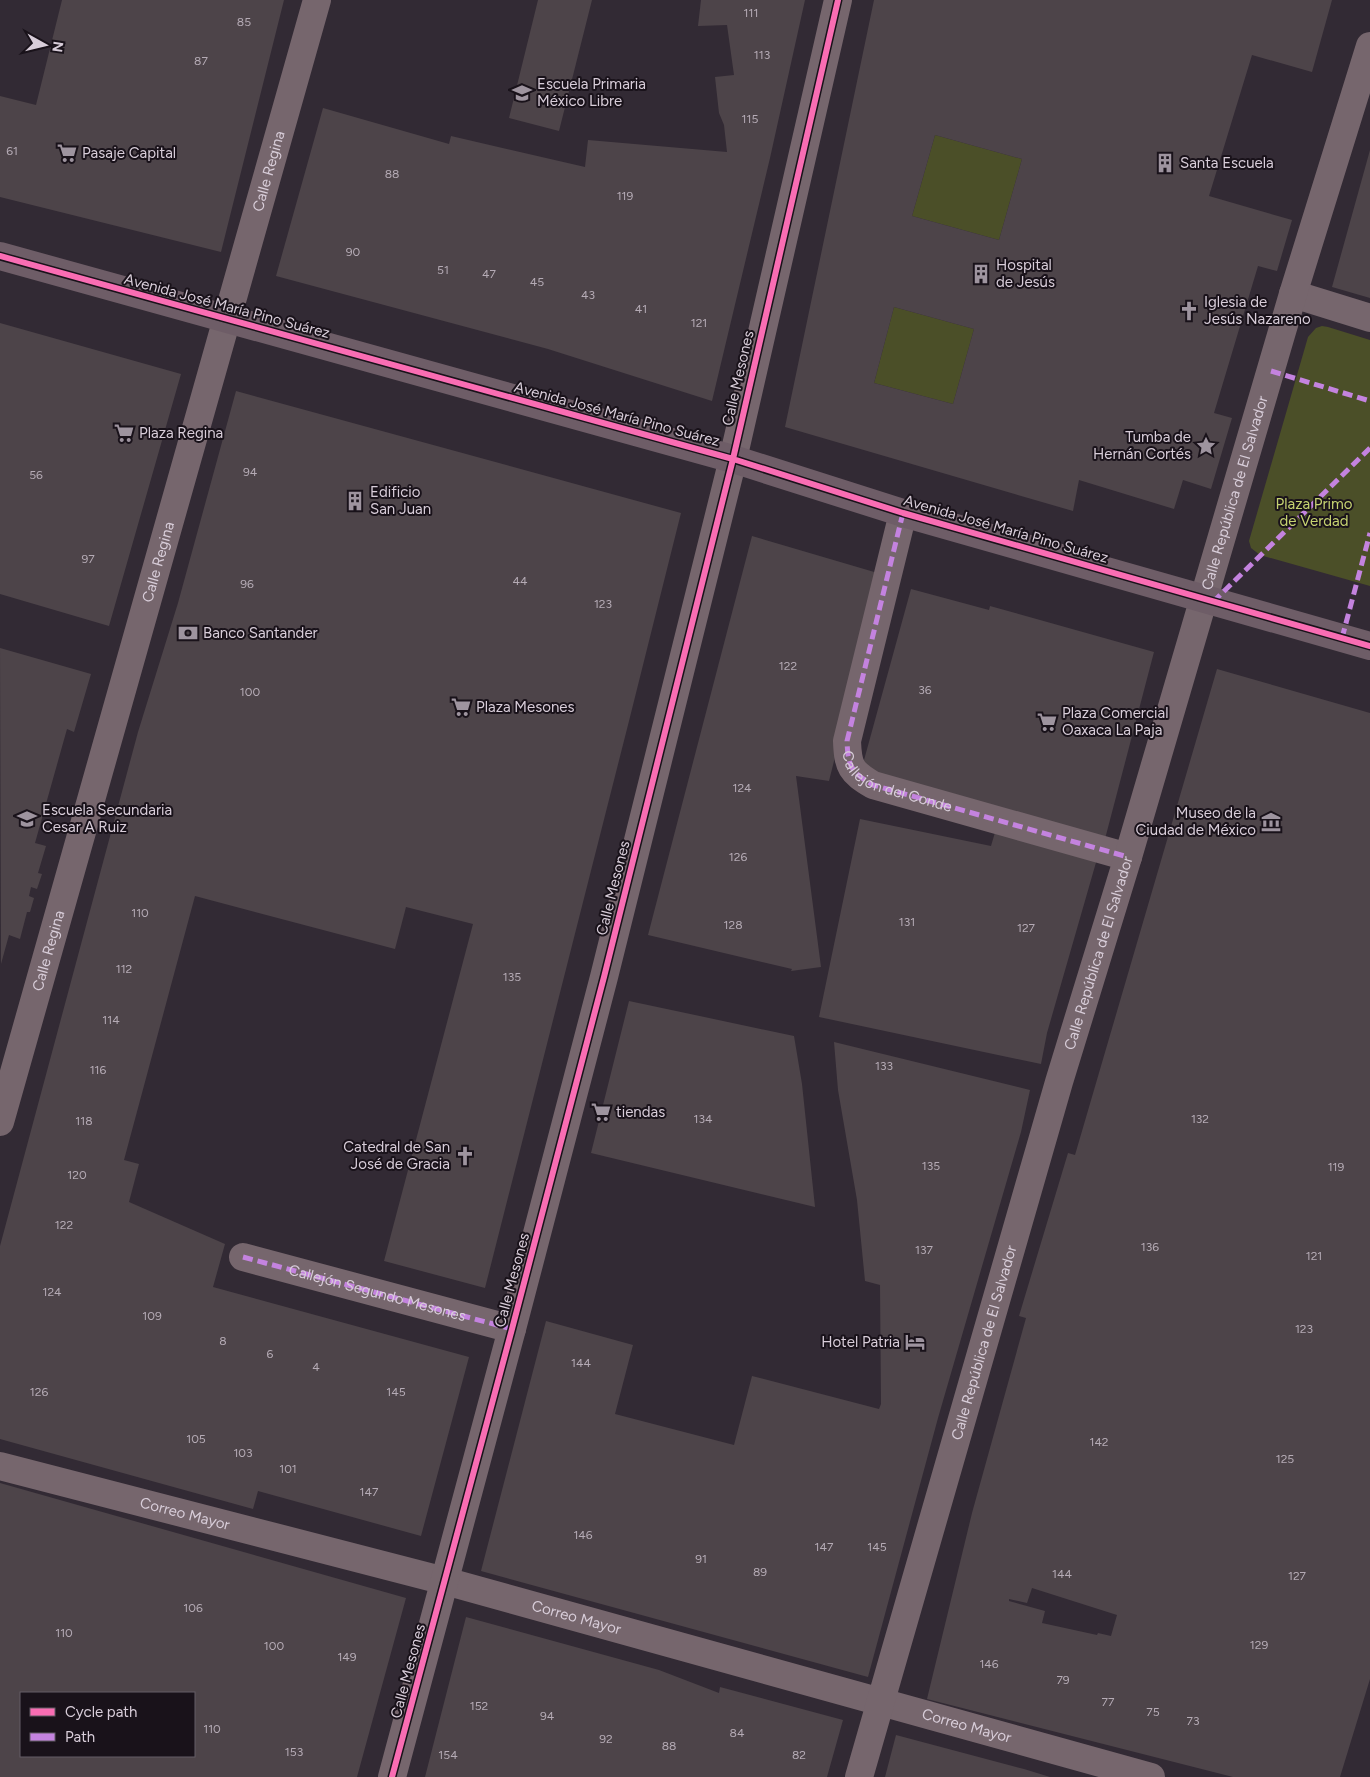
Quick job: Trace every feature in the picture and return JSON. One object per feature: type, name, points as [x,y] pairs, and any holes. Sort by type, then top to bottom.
[{"type":"main road","name":"Avenida José María Pino Suárez","points":[[0,256],[733,459],[903,513],[1370,646]]},
{"type":"street","name":"Calle Regina","points":[[0,1122],[317,0]]},
{"type":"street","name":"Calle Mesones","points":[[392,1777],[604,977],[733,459],[838,0]]},
{"type":"street","name":"Calle República de El Salvador","points":[[859,1777],[1059,1082],[1128,857],[1293,294],[1370,46]]},
{"type":"street","points":[[1293,294],[1370,318]]},
{"type":"street","name":"Callejón del Conde","points":[[903,513],[847,741],[848,760],[857,776],[873,785],[1128,857]]},
{"type":"street","name":"Callejón Segundo Mesones","points":[[242,1257],[512,1329]]},
{"type":"street","name":"Correo Mayor","points":[[0,1466],[445,1581],[1151,1777]]},
{"type":"green space","points":[[935,135],[1022,159],[999,240],[912,216]]},
{"type":"green space","points":[[894,307],[974,329],[953,404],[874,383]]},
{"type":"green space","name":"Plaza Primo de Verdad","points":[[1322,326],[1370,340],[1370,586],[1260,555],[1251,548],[1249,541],[1308,337],[1316,328]]},
{"type":"building","points":[[62,0],[284,0],[221,252],[0,197],[0,96],[36,105]]},
{"type":"building","points":[[538,0],[592,0],[559,131],[509,118]]},
{"type":"building","points":[[701,0],[805,0],[770,158],[712,401],[548,349],[276,276],[323,108],[449,144],[451,136],[585,167],[588,140],[727,152],[724,125],[719,113],[715,77],[734,75],[727,25],[698,26]]},
{"type":"building","name":"Hospital de Jesús","points":[[874,0],[1332,0],[1312,72],[1252,55],[1209,196],[1292,220],[1277,271],[1258,266],[1214,413],[1232,418],[1211,489],[1183,480],[1174,509],[1079,480],[1073,511],[785,427]],"holes":[[[935,135],[1022,159],[999,240],[912,216]],[[894,307],[974,329],[953,404],[874,383]]]},
{"type":"building","points":[[1370,150],[1370,298],[1332,287]]},
{"type":"building","points":[[0,323],[181,374],[109,626],[0,594]]},
{"type":"building","points":[[236,391],[681,513],[485,1288],[384,1261],[473,924],[406,907],[395,949],[195,896],[124,1160],[139,1164],[129,1202],[225,1244],[213,1287],[469,1357],[421,1536],[258,1491],[253,1509],[0,1439],[0,1246],[138,732],[178,603]]},
{"type":"building","points":[[752,536],[881,574],[829,781],[796,776],[821,967],[791,971],[792,969],[648,935]]},
{"type":"building","name":"Plaza Comercial Oaxaca La Paja","points":[[911,589],[989,610],[990,606],[1154,652],[1105,839],[861,771]]},
{"type":"building","name":"Escuela Secundaria Cesar A Ruiz","points":[[0,648],[91,674],[74,732],[67,729],[35,843],[46,846],[38,873],[42,874],[37,889],[31,887],[29,896],[34,898],[30,912],[27,912],[20,939],[9,935],[1,964]]},
{"type":"building","points":[[1217,669],[1370,713],[1370,1679],[1340,1777],[1233,1777],[927,1699],[972,1513],[1026,1318],[1019,1316],[1068,1153],[1075,1155]],"holes":[[[1032,1588],[1117,1615],[1111,1636],[1098,1633],[1097,1635],[1042,1623],[1045,1611],[1009,1601],[1009,1599],[1027,1603]]]},
{"type":"building","points":[[860,819],[991,846],[996,829],[1097,859],[1047,1033],[1041,1064],[819,1017]]},
{"type":"building","points":[[629,1001],[794,1036],[802,1084],[815,1207],[591,1153]]},
{"type":"building","points":[[834,1042],[1030,1090],[1021,1132],[938,1418],[868,1677],[481,1571],[546,1321],[633,1345],[615,1414],[734,1445],[752,1376],[879,1409],[881,1404],[880,1285],[865,1281],[857,1200],[838,1090]]},
{"type":"building","points":[[0,1483],[406,1598],[357,1777],[0,1777]]},
{"type":"building","points":[[466,1617],[659,1670],[719,1693],[720,1687],[843,1720],[827,1777],[425,1777]]},
{"type":"building","points":[[896,1735],[1024,1769],[1050,1777],[885,1777]]},
{"type":"marked path","points":[[1271,371],[1370,401]]},
{"type":"marked path","points":[[1213,602],[1370,448]]},
{"type":"marked path","points":[[903,513],[847,741],[848,757],[852,768],[873,785],[1128,857]]},
{"type":"marked path","points":[[1342,638],[1370,533]]},
{"type":"marked path","points":[[243,1257],[512,1329]]},
{"type":"cycle path","points":[[392,1777],[604,977],[733,459],[838,0]]},
{"type":"cycle path","points":[[0,256],[733,459],[903,513],[1370,646]]},
{"type":"place","name":"Escuela Primaria México Libre","points":[[522,93]]},
{"type":"place","name":"Pasaje Capital","points":[[67,153]]},
{"type":"place","name":"Santa Escuela","points":[[1165,163]]},
{"type":"place","name":"Hospital de Jesús","points":[[981,274]]},
{"type":"place","name":"Iglesia de Jesús Nazareno","points":[[1189,311]]},
{"type":"place","name":"Plaza Regina","points":[[124,433]]},
{"type":"place","name":"Tumba de Hernán Cortés","points":[[1206,446]]},
{"type":"place","name":"Edificio San Juan","points":[[355,501]]},
{"type":"place","name":"Banco Santander","points":[[188,633]]},
{"type":"place","name":"Plaza Mesones","points":[[461,707]]},
{"type":"place","name":"Plaza Comercial Oaxaca La Paja","points":[[1047,722]]},
{"type":"place","name":"Escuela Secundaria Cesar A Ruiz","points":[[27,819]]},
{"type":"place","name":"Museo de la Ciudad de México","points":[[1271,822]]},
{"type":"place","name":"tiendas","points":[[601,1112]]},
{"type":"place","name":"Catedral de San José de Gracia","points":[[465,1156]]},
{"type":"place","name":"Hotel Patria","points":[[915,1342]]}]
